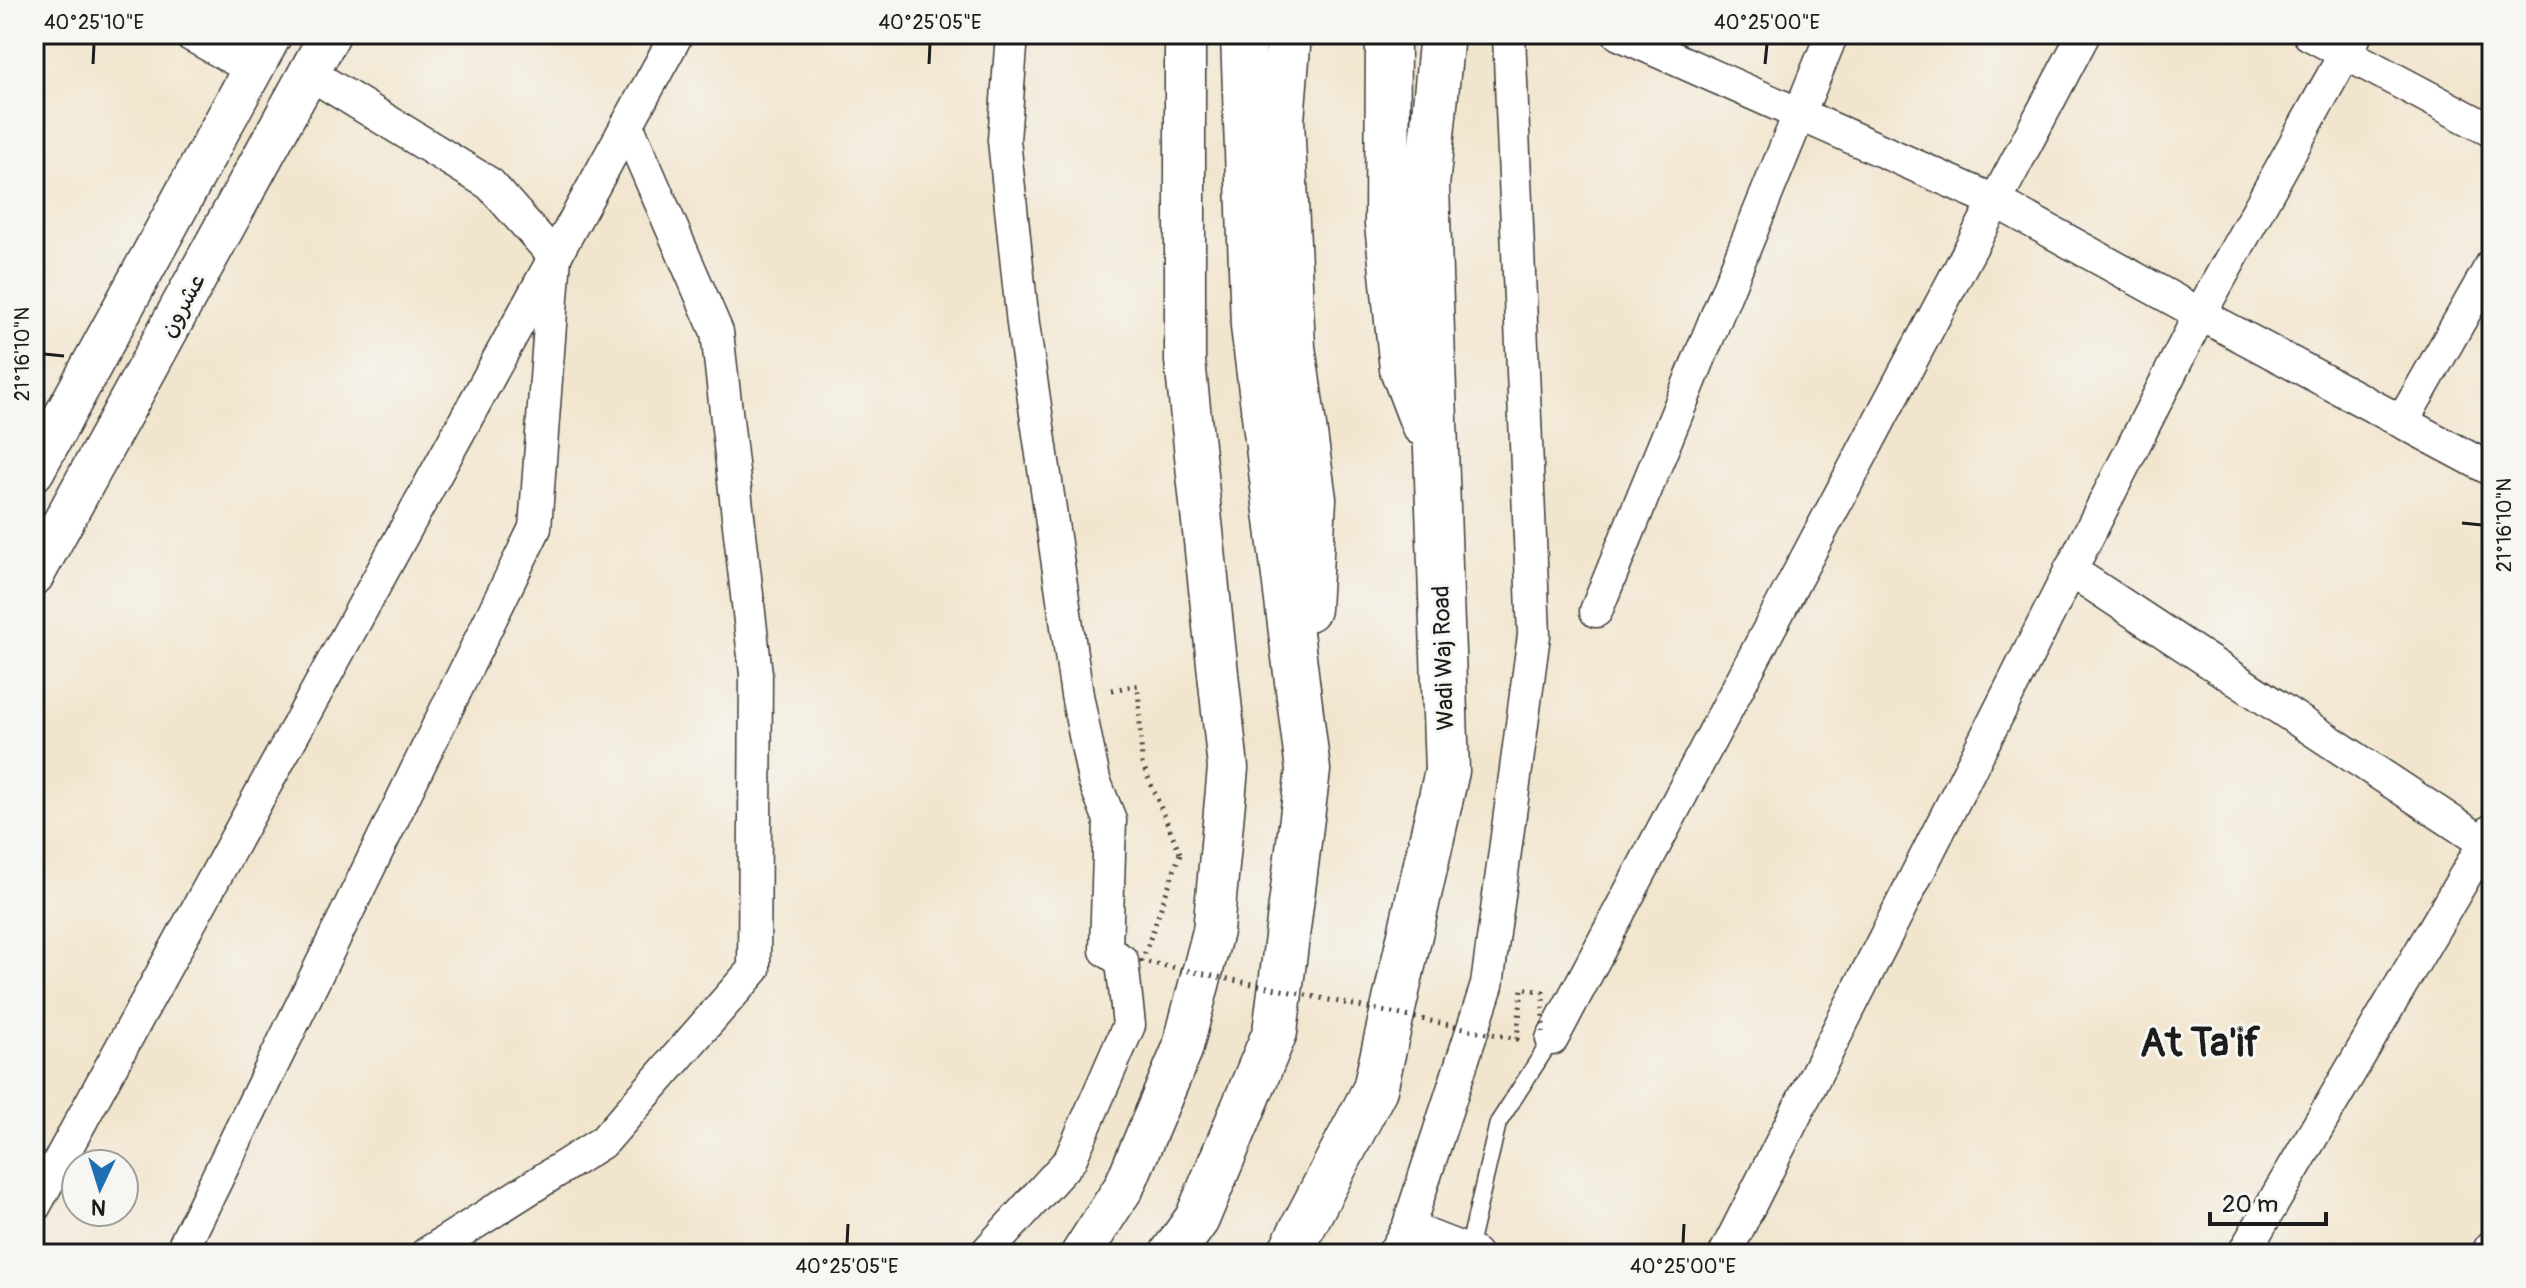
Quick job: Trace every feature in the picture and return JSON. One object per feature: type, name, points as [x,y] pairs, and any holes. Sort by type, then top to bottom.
[{"type":"main road","points":[[1172,1254],[1197,1219],[1275,1032],[1308,770],[1253,326],[1243,34]]},
{"type":"main road","points":[[1289,34],[1282,120],[1293,347],[1314,499],[1301,718]]},
{"type":"main road","points":[[1388,34],[1387,224],[1402,369],[1436,460]]},
{"type":"main road","name":"Wadi Waj Road","points":[[1289,1254],[1375,1089],[1447,771],[1427,186],[1442,34]]},
{"type":"street","points":[[189,34],[252,69]]},
{"type":"street","points":[[34,471],[272,34]]},
{"type":"street","name":"عشرون","points":[[34,575],[330,34]]},
{"type":"street","points":[[34,1207],[677,34]]},
{"type":"street","points":[[985,1254],[1070,1160],[1129,1025],[1122,961],[1106,950],[1110,820],[1094,780],[1077,695],[1023,324],[1004,140],[1012,34]]},
{"type":"street","points":[[1081,1254],[1124,1187],[1182,1050],[1213,931],[1228,768],[1185,361],[1185,34]]},
{"type":"street","points":[[1471,1253],[1400,1241],[1487,985],[1534,635],[1509,34]]},
{"type":"street","points":[[1619,34],[1997,202],[2492,470]]},
{"type":"street","points":[[1596,611],[1832,34]]},
{"type":"street","points":[[1548,1035],[1997,202],[2084,34]]},
{"type":"street","points":[[2309,34],[2351,44],[2492,131]]},
{"type":"street","points":[[1725,1254],[2200,314],[2351,44]]},
{"type":"street","points":[[180,1254],[535,528],[555,257],[490,184],[309,73]]},
{"type":"street","points":[[426,1254],[604,1141],[754,969],[756,674],[717,332],[627,125]]},
{"type":"street","points":[[2402,422],[2492,264]]},
{"type":"street","points":[[2070,570],[2489,840],[2243,1254]]},
{"type":"street","points":[[2487,1254],[2492,1245]]},
{"type":"lane","points":[[1471,1253],[1498,1123],[1548,1035]]},
{"type":"path","points":[[1077,695],[1138,685],[1142,763],[1180,854],[1142,961],[1517,1039],[1522,988],[1543,992],[1548,1035]]},
{"type":"district","name":"At Ta'if","points":[[2200,1042]]}]
